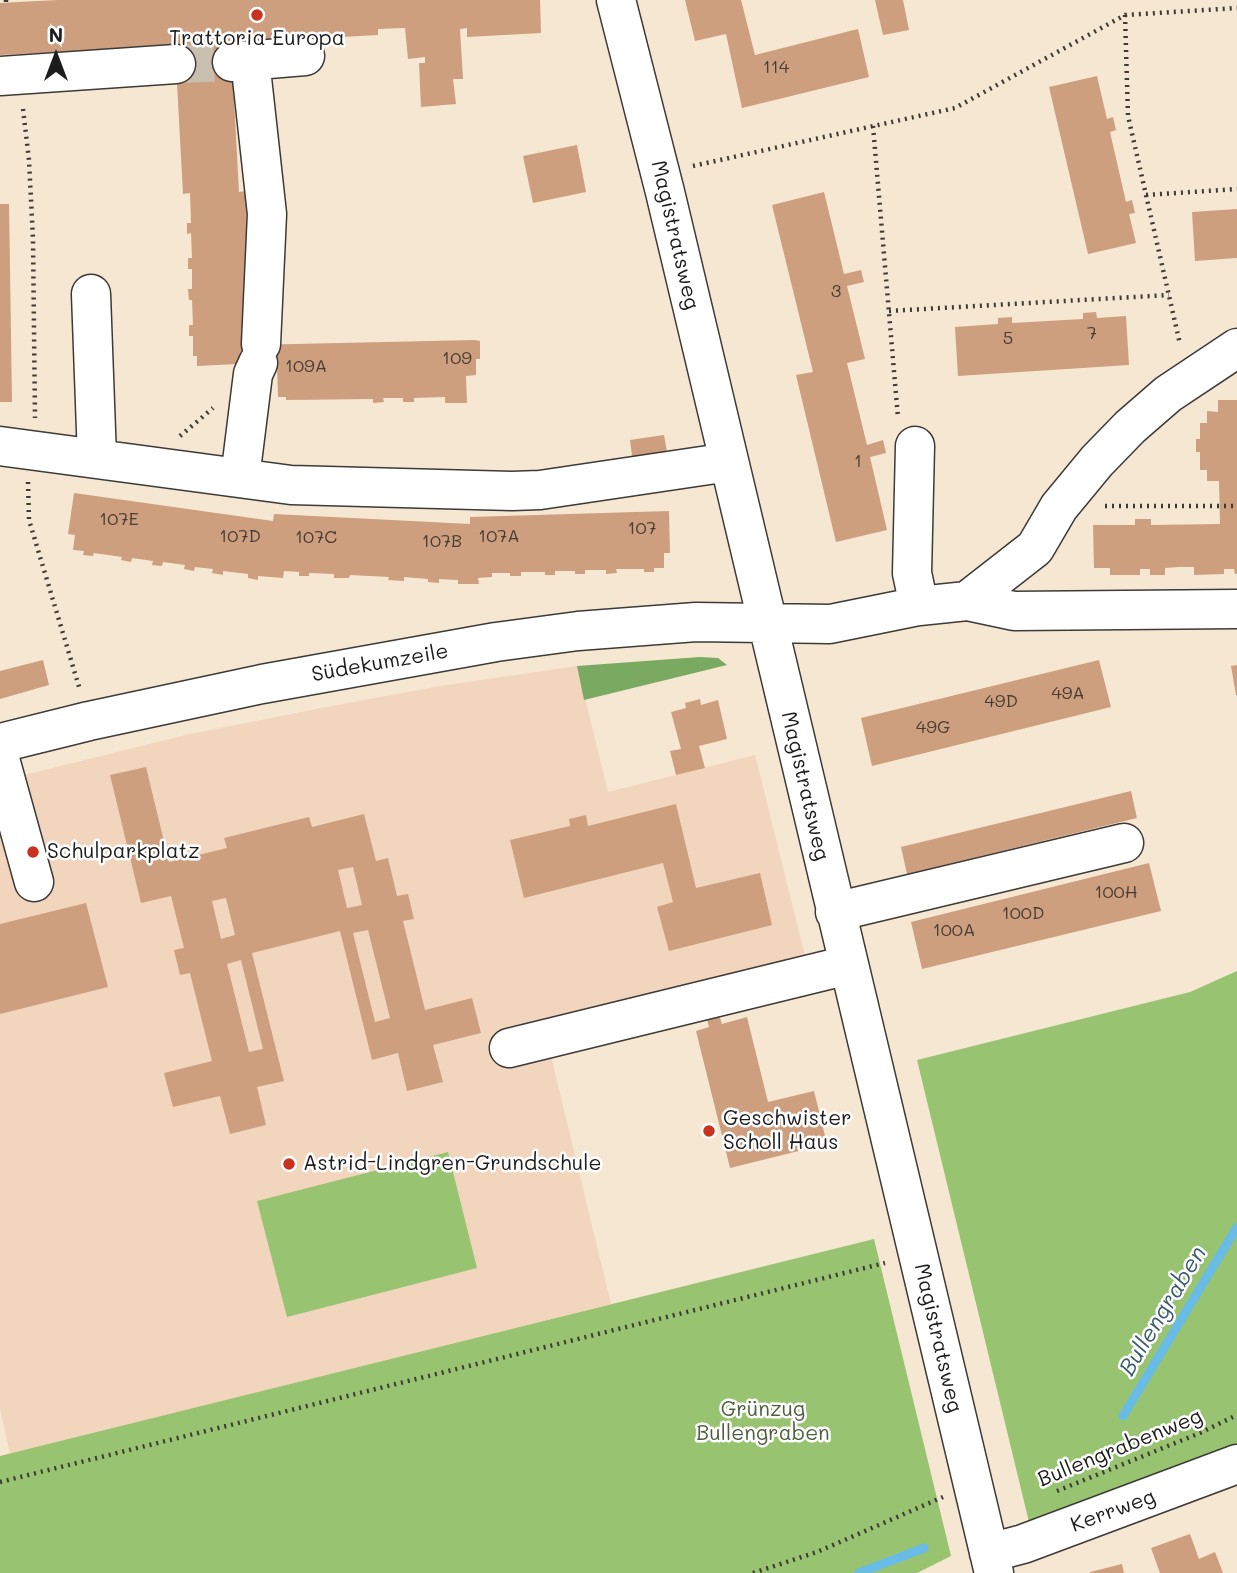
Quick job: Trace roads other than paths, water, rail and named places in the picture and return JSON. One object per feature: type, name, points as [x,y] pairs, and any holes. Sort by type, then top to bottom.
[{"type":"street","name":"Magistratsweg","points":[[616,0],[665,192],[991,1563]]},
{"type":"street","points":[[240,478],[257,360],[267,214],[241,61],[304,56]]},
{"type":"street","points":[[5,75],[176,64]]},
{"type":"street","points":[[91,294],[97,458]]},
{"type":"street","points":[[967,601],[1035,548],[1059,507],[1097,461],[1130,427],[1168,394],[1237,348]]},
{"type":"street","points":[[915,446],[912,573],[919,606]]},
{"type":"street","points":[[15,448],[291,485],[512,491],[540,490],[729,462]]},
{"type":"street","points":[[1035,548],[1040,580],[1060,609]]},
{"type":"street","points":[[967,601],[1014,611],[1237,609]]},
{"type":"street","name":"Südekumzeile","points":[[0,743],[89,721],[299,677],[496,642],[695,622],[830,624],[919,606],[967,601]]},
{"type":"street","points":[[0,759],[34,882]]},
{"type":"street","points":[[835,912],[1124,843]]},
{"type":"street","points":[[509,1048],[848,965]]},
{"type":"street","name":"Kerrweg","points":[[991,1563],[1023,1544],[1237,1464]]},
{"type":"waterway","name":"Bullengraben","points":[[1123,1416],[1237,1227]]},
{"type":"waterway","name":"Bullengraben","points":[[859,1573],[924,1548]]},
{"type":"tunnel","points":[[176,64],[232,62]]},
{"type":"place","name":"Trattoria Europa","points":[[257,15]]},
{"type":"place","name":"Schulparkplatz","points":[[33,852]]},
{"type":"place","name":"Geschwister Scholl Haus","points":[[709,1131]]},
{"type":"place","name":"Astrid-Lindgren-Grundschule","points":[[289,1164]]},
{"type":"park label","name":"Grünzug Bullengraben","points":[[763,1422]]}]
